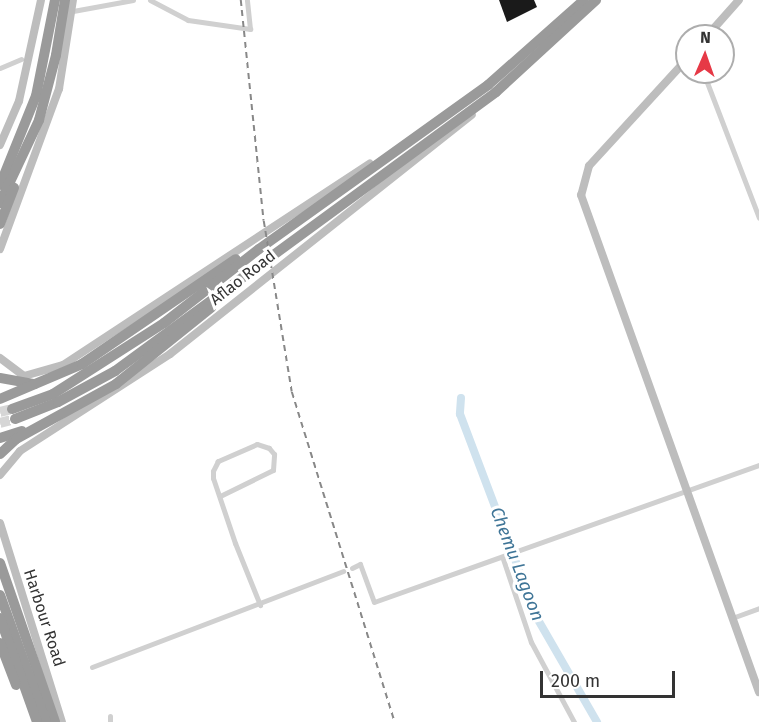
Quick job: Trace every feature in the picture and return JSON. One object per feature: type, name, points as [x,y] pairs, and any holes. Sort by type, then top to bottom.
[{"type":"highway","points":[[0,202],[2,186],[41,78],[55,0]]},
{"type":"highway","points":[[0,224],[49,86],[65,0]]},
{"type":"highway","name":"Aflao Road","points":[[584,0],[511,67],[407,146],[259,249],[101,366],[13,414],[58,402],[115,371],[496,92],[596,0]]},
{"type":"highway","points":[[0,166],[41,78]]},
{"type":"highway","points":[[2,186],[29,144]]},
{"type":"highway","points":[[0,399],[49,381],[82,364],[199,283],[259,249]]},
{"type":"highway","points":[[0,454],[40,426],[116,384],[236,290],[262,262]]},
{"type":"highway","points":[[0,378],[22,385],[49,381]]},
{"type":"highway","points":[[0,438],[40,426]]},
{"type":"highway","points":[[0,562],[55,722]]},
{"type":"highway","name":"Harbour Road","points":[[0,595],[28,684],[37,722]]},
{"type":"highway","name":"Harbour Road","points":[[0,618],[46,722]]},
{"type":"highway","points":[[0,643],[30,722]]},
{"type":"street","points":[[0,145],[36,40],[41,0]]},
{"type":"street","points":[[0,249],[59,89],[73,0]]},
{"type":"street","points":[[73,11],[133,0]]},
{"type":"street","points":[[150,0],[188,20],[250,28],[247,0]]},
{"type":"street","points":[[718,24],[739,0]]},
{"type":"street","points":[[0,68],[21,59]]},
{"type":"street","points":[[675,71],[589,166],[581,185],[583,206],[759,692]]},
{"type":"street","points":[[708,84],[759,218]]},
{"type":"street","name":"Aflao Road","points":[[0,474],[20,452],[170,354],[439,145],[496,92]]},
{"type":"street","name":"Aflao Road","points":[[0,358],[24,376],[63,365],[382,156],[407,146]]},
{"type":"street","points":[[220,496],[273,470],[269,448],[257,444],[214,465],[220,496],[260,605]]},
{"type":"street","points":[[352,568],[360,564],[374,602],[503,559],[759,465]]},
{"type":"street","name":"Harbour Road","points":[[0,523],[62,722]]},
{"type":"street","points":[[503,559],[531,642],[574,722]]},
{"type":"street","points":[[92,667],[260,605],[343,571]]},
{"type":"street","points":[[732,618],[759,608]]},
{"type":"building","points":[[499,0],[534,0],[537,7],[507,22]]},
{"type":"waterway","name":"Chemu Lagoon","points":[[461,398],[460,414],[537,618],[597,722]]},
{"type":"tunnel","points":[[0,412],[12,409]]},
{"type":"tunnel","points":[[0,423],[15,419]]},
{"type":"railway","points":[[241,0],[264,221],[292,392],[395,722]]}]
